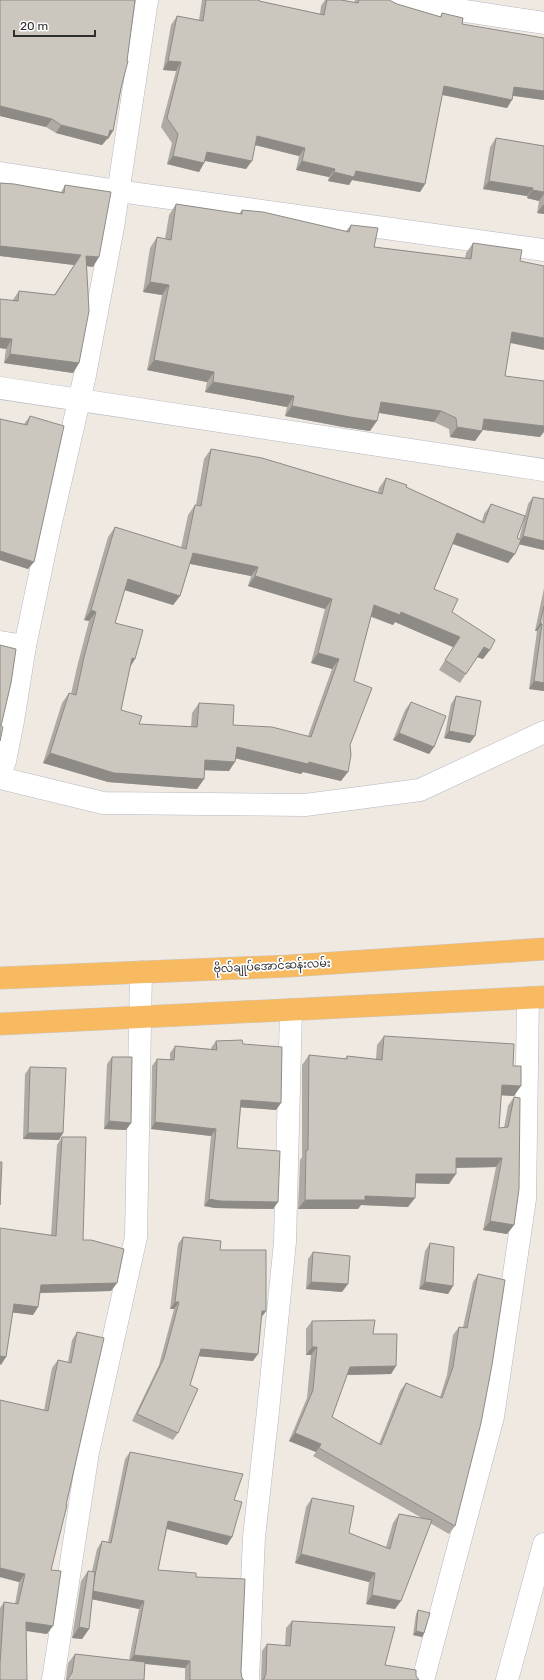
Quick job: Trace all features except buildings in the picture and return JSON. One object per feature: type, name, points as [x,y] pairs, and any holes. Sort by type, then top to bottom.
[{"type":"highway","name":"ဗိုလ်ချုပ်အောင်ဆန်းလမ်း","points":[[0,978],[289,966],[544,948]]},
{"type":"highway","points":[[0,1024],[536,998]]},
{"type":"street","points":[[147,0],[118,191],[85,374],[48,531],[25,646],[13,721],[5,761],[0,777],[103,803],[305,805],[420,790],[544,732]]},
{"type":"street","points":[[393,0],[544,23]]},
{"type":"street","points":[[0,173],[118,191],[544,250]]},
{"type":"street","points":[[0,388],[544,470]]},
{"type":"street","points":[[0,642],[25,646]]},
{"type":"street","points":[[52,1680],[88,1452],[136,1237],[141,972]]},
{"type":"street","points":[[423,1680],[494,1410],[525,1199],[536,998]]},
{"type":"street","points":[[248,1680],[254,1537],[285,1242],[291,1010]]},
{"type":"street","points":[[507,1680],[544,1544]]}]
